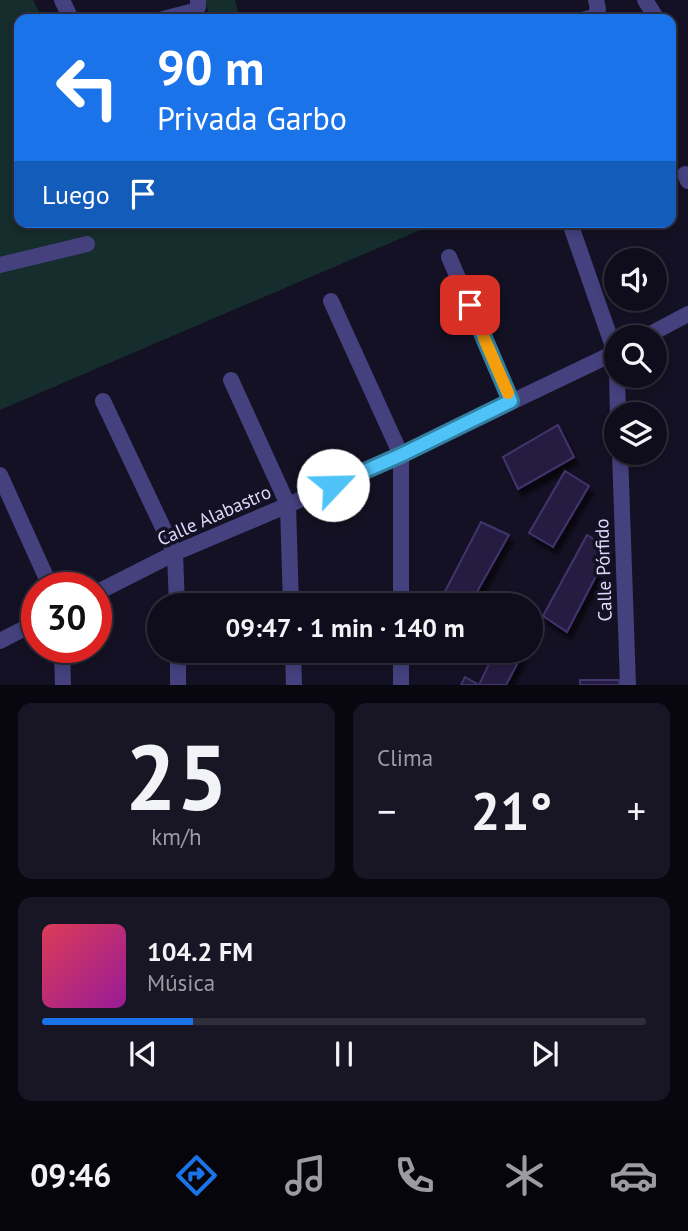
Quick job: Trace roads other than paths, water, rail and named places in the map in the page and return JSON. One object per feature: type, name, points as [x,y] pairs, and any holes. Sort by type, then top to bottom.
[{"type":"street","points":[[182,14],[194,11],[198,3]]},
{"type":"street","points":[[572,229],[606,325]]},
{"type":"street","points":[[0,265],[87,244]]},
{"type":"street","points":[[449,257],[511,401]]},
{"type":"street","points":[[331,301],[401,455],[401,593]]},
{"type":"street","points":[[667,325],[688,314]]},
{"type":"street","name":"Calle Alabastro","points":[[112,585],[175,554],[401,455],[604,358]]},
{"type":"street","points":[[231,380],[288,505],[291,593]]},
{"type":"street","points":[[103,401],[175,554],[176,593]]},
{"type":"street","name":"Calle Pórfido","points":[[620,465],[628,685]]},
{"type":"street","points":[[0,475],[44,572]]},
{"type":"street","points":[[0,640],[21,630]]},
{"type":"street","points":[[62,663],[63,685]]},
{"type":"street","points":[[178,663],[178,685]]},
{"type":"street","points":[[293,663],[293,685]]},
{"type":"street","points":[[401,663],[401,685]]}]
